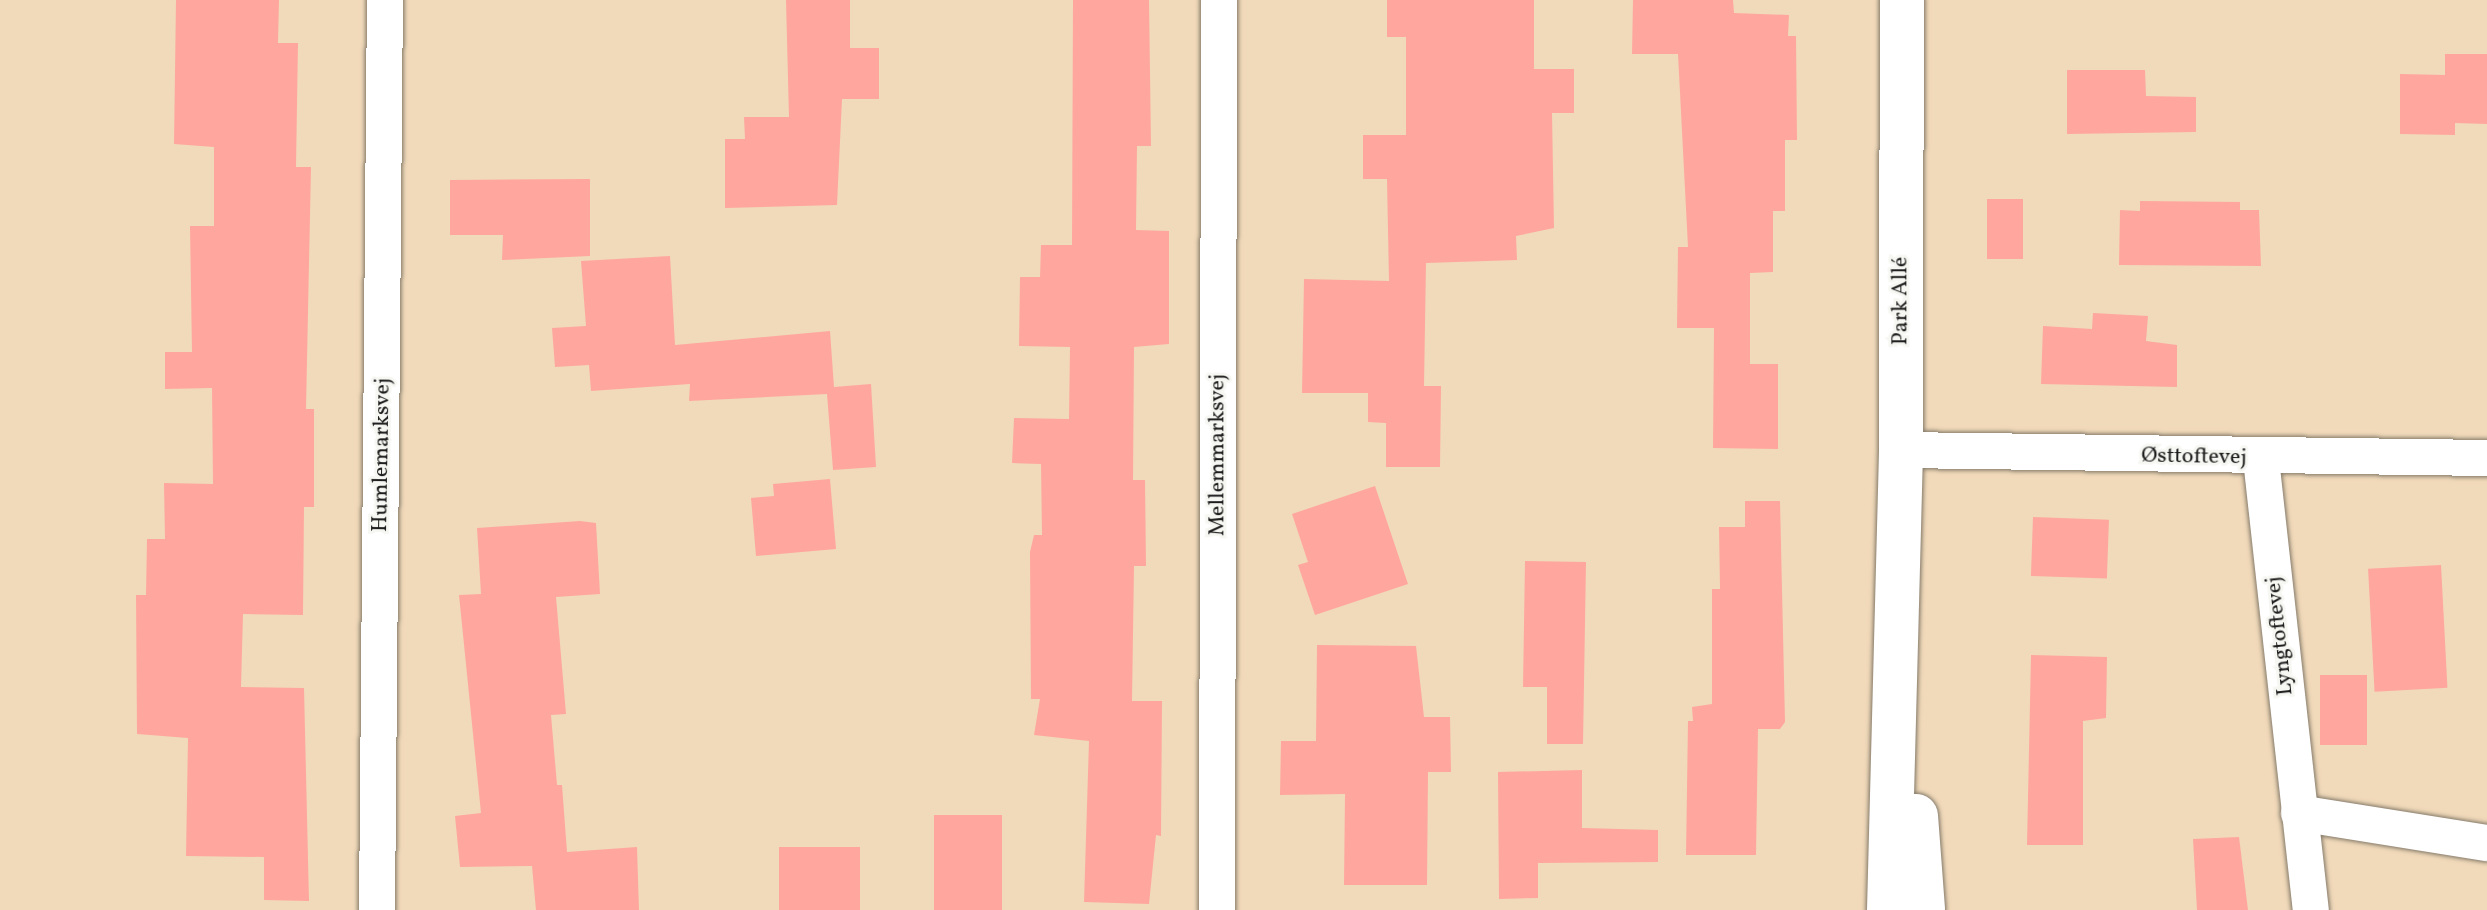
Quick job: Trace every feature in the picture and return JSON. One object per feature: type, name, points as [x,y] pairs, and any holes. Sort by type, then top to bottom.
[{"type":"street","name":"Humlemarksvej","points":[[377,910],[385,0]]},
{"type":"street","name":"Mellemmarksvej","points":[[1217,910],[1219,0]]},
{"type":"street","name":"Park Allé","points":[[1889,910],[1901,450],[1902,0]]},
{"type":"street","name":"Østtoftevej","points":[[1901,450],[2261,459],[2487,458]]},
{"type":"street","name":"Lyngtoftevej","points":[[2261,459],[2311,910]]},
{"type":"street","name":"Park Allé","points":[[1898,602],[1923,910]]},
{"type":"street","points":[[2299,813],[2487,843]]},
{"type":"building","points":[[176,0],[279,0],[278,43],[298,43],[296,167],[311,167],[306,409],[314,409],[314,507],[304,507],[303,615],[243,614],[241,687],[304,688],[309,901],[264,900],[264,857],[186,856],[188,738],[137,734],[136,595],[146,595],[147,539],[165,539],[164,483],[213,484],[212,388],[165,389],[165,352],[192,352],[190,226],[214,226],[214,147],[174,144]]},
{"type":"building","points":[[786,0],[850,0],[850,48],[879,48],[879,99],[842,99],[837,205],[725,208],[725,139],[745,139],[744,117],[789,117]]},
{"type":"building","points":[[1073,0],[1149,0],[1151,146],[1137,146],[1136,230],[1169,231],[1169,344],[1134,347],[1133,480],[1145,480],[1146,566],[1134,566],[1132,701],[1162,701],[1161,836],[1156,835],[1149,904],[1084,902],[1089,741],[1034,735],[1040,699],[1031,699],[1030,552],[1034,535],[1042,535],[1041,464],[1012,463],[1014,418],[1069,419],[1070,347],[1019,346],[1020,277],[1040,277],[1041,245],[1072,245]]},
{"type":"building","points":[[1387,0],[1534,0],[1534,69],[1574,69],[1574,113],[1552,113],[1554,228],[1516,236],[1517,260],[1426,263],[1424,386],[1441,386],[1440,467],[1386,467],[1386,423],[1368,422],[1368,393],[1302,393],[1304,279],[1389,281],[1387,179],[1363,179],[1363,135],[1406,135],[1406,37],[1387,37]]},
{"type":"building","points":[[1633,0],[1733,0],[1734,13],[1789,15],[1788,36],[1796,36],[1797,140],[1785,140],[1785,211],[1773,211],[1773,272],[1750,273],[1750,364],[1778,364],[1778,449],[1713,448],[1714,328],[1677,328],[1678,247],[1688,247],[1678,54],[1632,54]]},
{"type":"building","points":[[2445,54],[2487,54],[2487,124],[2455,123],[2455,135],[2400,134],[2400,74],[2445,75]]},
{"type":"building","points":[[2067,70],[2145,70],[2146,96],[2196,97],[2196,132],[2067,134]]},
{"type":"building","points":[[590,179],[590,256],[502,260],[503,235],[450,235],[450,180]]},
{"type":"building","points":[[1987,199],[2023,199],[2023,259],[1987,259]]},
{"type":"building","points":[[2140,201],[2240,202],[2240,210],[2259,210],[2261,266],[2119,265],[2120,210],[2140,211]]},
{"type":"building","points":[[670,256],[675,345],[830,331],[834,387],[871,384],[876,467],[833,470],[827,394],[689,401],[690,384],[591,391],[589,365],[555,367],[552,328],[586,326],[581,261]]},
{"type":"building","points":[[2093,313],[2148,316],[2146,341],[2177,345],[2177,387],[2041,384],[2043,326],[2092,329]]},
{"type":"building","points":[[830,479],[836,549],[756,556],[751,498],[774,496],[773,484]]},
{"type":"building","points":[[1375,486],[1408,584],[1315,615],[1298,565],[1308,562],[1292,514]]},
{"type":"building","points":[[1745,501],[1780,501],[1785,722],[1780,729],[1758,729],[1756,855],[1686,855],[1688,721],[1693,721],[1692,707],[1712,704],[1712,589],[1720,589],[1719,527],[1745,527]]},
{"type":"building","points":[[2033,517],[2109,520],[2107,579],[2031,576]]},
{"type":"building","points":[[580,521],[596,523],[600,594],[556,597],[566,714],[551,715],[557,785],[562,785],[567,852],[637,847],[639,910],[536,910],[532,866],[460,867],[455,816],[481,813],[459,595],[481,594],[477,528]]},
{"type":"building","points":[[1525,561],[1586,562],[1583,744],[1547,744],[1547,687],[1523,687]]},
{"type":"building","points":[[2441,565],[2447,688],[2375,692],[2368,569]]},
{"type":"building","points":[[1317,645],[1416,646],[1424,717],[1450,717],[1451,772],[1428,772],[1427,885],[1344,885],[1345,794],[1280,795],[1281,741],[1316,741]]},
{"type":"building","points":[[2031,655],[2107,657],[2106,718],[2083,721],[2083,845],[2027,845]]},
{"type":"building","points":[[2320,675],[2367,675],[2367,745],[2320,745]]},
{"type":"building","points":[[1582,770],[1582,828],[1658,830],[1658,862],[1538,863],[1538,898],[1499,899],[1498,772]]},
{"type":"building","points":[[934,815],[1002,815],[1002,910],[934,910]]},
{"type":"building","points":[[2239,837],[2248,910],[2197,910],[2193,839]]},
{"type":"building","points":[[779,847],[860,847],[860,910],[779,910]]}]
